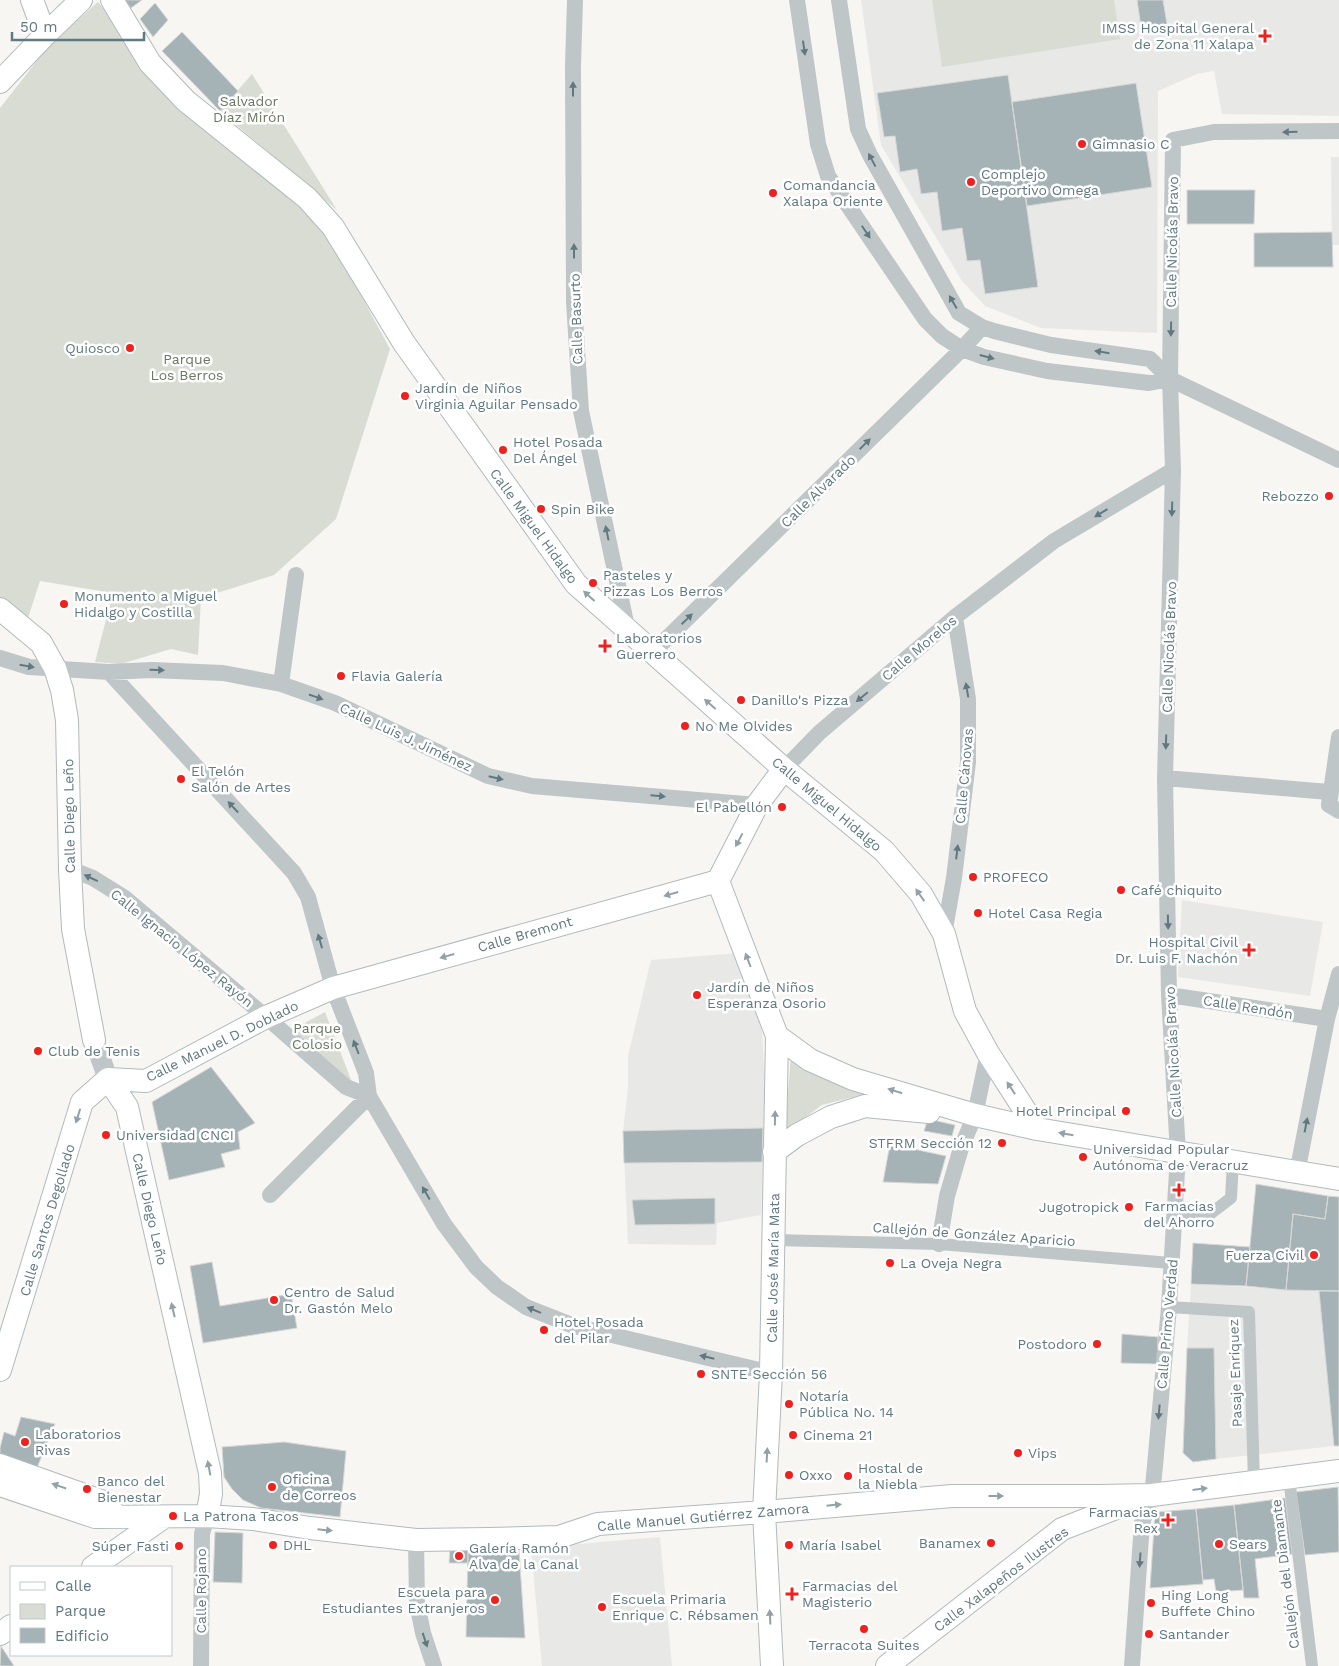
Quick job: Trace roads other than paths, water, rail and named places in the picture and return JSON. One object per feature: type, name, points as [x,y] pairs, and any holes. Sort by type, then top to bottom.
[{"type":"main road","points":[[32,0],[44,35]]},
{"type":"main road","points":[[0,82],[44,35],[81,0]]},
{"type":"main road","name":"Calle Miguel Hidalgo","points":[[112,0],[150,63],[186,101],[307,198],[333,226],[404,343],[576,584],[784,769],[884,851],[921,894],[944,934],[965,1011],[988,1053],[1037,1129]]},
{"type":"main road","name":"Calle Diego Leño","points":[[0,609],[41,643],[56,668],[62,690],[67,720],[73,929],[94,1040]]},
{"type":"main road","name":"Calle Morelos","points":[[718,881],[757,805],[784,769]]},
{"type":"main road","name":"Calle Bremont","points":[[333,988],[718,881]]},
{"type":"main road","name":"Calle José María Mata","points":[[718,881],[777,1036],[772,1373],[764,1512],[772,1666]]},
{"type":"main road","name":"Calle Manuel D. Doblado","points":[[108,1079],[146,1081],[266,1017],[333,988]]},
{"type":"main road","points":[[777,1036],[810,1060],[853,1079],[975,1115],[1037,1129],[1178,1154],[1339,1179]]},
{"type":"main road","name":"Calle Diego Leño","points":[[108,1079],[127,1107],[210,1473],[211,1494],[207,1516]]},
{"type":"main road","name":"Calle Santos Degollado","points":[[0,1370],[5,1337],[82,1102],[108,1079]]},
{"type":"main road","points":[[774,1152],[797,1135],[831,1117],[866,1106],[975,1115]]},
{"type":"main road","points":[[0,1466],[104,1502],[116,1516]]},
{"type":"main road","points":[[1152,1495],[1339,1471]]},
{"type":"main road","name":"Calle Manuel Gutiérrez Zamora","points":[[0,1485],[95,1517],[207,1516],[416,1540],[559,1536],[598,1524],[952,1496],[1152,1495]]},
{"type":"main road","name":"Calle Xalapeños Ilustres","points":[[887,1666],[1062,1529],[1152,1495]]},
{"type":"main road","points":[[94,1566],[164,1517]]},
{"type":"street","name":"Calle Basurto","points":[[575,0],[573,64],[574,302],[581,410],[628,632]]},
{"type":"street","points":[[797,0],[818,144],[828,176],[925,319],[942,336],[962,349],[984,357],[1047,370],[1149,383],[1170,379]]},
{"type":"street","points":[[839,0],[858,129],[870,155],[959,313],[982,327],[1051,345],[1150,359],[1170,379],[1339,460]]},
{"type":"street","name":"Calle Nicolás Bravo","points":[[1178,1154],[1170,996],[1165,778],[1173,470],[1170,379],[1173,140],[1214,132],[1339,131]]},
{"type":"street","name":"Calle Alvarado","points":[[652,653],[962,349],[982,327]]},
{"type":"street","name":"Calle Morelos","points":[[784,769],[819,733],[955,617],[1054,541],[1173,470]]},
{"type":"street","points":[[281,684],[296,575]]},
{"type":"street","name":"Calle Cánovas","points":[[944,934],[954,878],[968,762],[968,699],[955,617]]},
{"type":"street","name":"Calle Luis J. Jiménez","points":[[0,658],[29,667],[109,672],[152,670],[223,673],[281,684],[335,703],[488,776],[532,786],[757,805]]},
{"type":"street","points":[[109,672],[294,873],[308,897],[333,988],[366,1073],[369,1096],[444,1224],[476,1267],[497,1287],[526,1307],[574,1326],[772,1373]]},
{"type":"street","points":[[1339,737],[1329,805],[1339,811]]},
{"type":"street","points":[[1165,778],[1330,792]]},
{"type":"street","name":"Calle Ignacio López Rayón","points":[[70,869],[93,878],[125,898],[346,1087],[369,1096]]},
{"type":"street","points":[[1297,1173],[1327,1019],[1339,974]]},
{"type":"street","name":"Calle Rendón","points":[[1170,996],[1327,1019]]},
{"type":"street","name":"Calle Diego Leño","points":[[94,1040],[108,1079]]},
{"type":"street","points":[[938,1244],[949,1188],[960,1148],[975,1115],[988,1053]]},
{"type":"street","points":[[270,1195],[369,1096]]},
{"type":"street","name":"Calle Primo Verdad","points":[[1132,1666],[1142,1523],[1152,1495],[1169,1307],[1178,1154]]},
{"type":"street","points":[[1175,1213],[1206,1217],[1231,1198],[1232,1161]]},
{"type":"street","name":"Callejón de González Aparicio","points":[[774,1240],[938,1244],[1172,1263]]},
{"type":"street","name":"Pasaje Enríquez","points":[[1169,1307],[1249,1312],[1254,1482]]},
{"type":"street","name":"Callejón del Diamante","points":[[1289,1478],[1312,1666]]},
{"type":"street","name":"Calle Rojano","points":[[201,1666],[202,1534],[207,1516]]},
{"type":"street","points":[[416,1540],[417,1603],[423,1633],[434,1666]]},
{"type":"place","name":"IMSS Hospital General de Zona 11 Xalapa","points":[[1265,36]]},
{"type":"place","name":"Gimnasio C","points":[[1082,144]]},
{"type":"place","name":"Complejo Deportivo Omega","points":[[971,182]]},
{"type":"place","name":"Comandancia Xalapa Oriente","points":[[773,193]]},
{"type":"place","name":"Quiosco","points":[[130,348]]},
{"type":"place","name":"Jardín de Niños Virginia Aguilar Pensado","points":[[405,396]]},
{"type":"place","name":"Hotel Posada Del Ángel","points":[[503,450]]},
{"type":"place","name":"Rebozzo","points":[[1329,496]]},
{"type":"place","name":"Spin Bike","points":[[541,509]]},
{"type":"place","name":"Pasteles y Pizzas Los Berros","points":[[593,583]]},
{"type":"place","name":"Monumento a Miguel Hidalgo y Costilla","points":[[64,604]]},
{"type":"place","name":"Laboratorios Guerrero","points":[[605,646]]},
{"type":"place","name":"Flavia Galería","points":[[341,676]]},
{"type":"place","name":"Danillo's Pizza","points":[[741,700]]},
{"type":"place","name":"No Me Olvides","points":[[685,726]]},
{"type":"place","name":"El Telón Salón de Artes","points":[[181,779]]},
{"type":"place","name":"El Pabellón","points":[[782,807]]},
{"type":"place","name":"PROFECO","points":[[973,877]]},
{"type":"place","name":"Café chiquito","points":[[1121,890]]},
{"type":"place","name":"Hotel Casa Regia","points":[[978,913]]},
{"type":"place","name":"Hospital Civil Dr. Luis F. Nachón","points":[[1249,950]]},
{"type":"place","name":"Jardín de Niños Esperanza Osorio","points":[[697,995]]},
{"type":"place","name":"Club de Tenis","points":[[38,1051]]},
{"type":"place","name":"Hotel Principal","points":[[1126,1111]]},
{"type":"place","name":"Universidad CNCI","points":[[106,1135]]},
{"type":"place","name":"STFRM Sección 12","points":[[1002,1143]]},
{"type":"place","name":"Universidad Popular Autónoma de Veracruz","points":[[1083,1157]]},
{"type":"place","name":"Farmacias del Ahorro","points":[[1179,1190]]},
{"type":"place","name":"Jugotropick","points":[[1129,1207]]},
{"type":"place","name":"Fuerza Civil","points":[[1314,1255]]},
{"type":"place","name":"La Oveja Negra","points":[[890,1263]]},
{"type":"place","name":"Centro de Salud Dr. Gastón Melo","points":[[274,1300]]},
{"type":"place","name":"Hotel Posada del Pilar","points":[[544,1330]]},
{"type":"place","name":"Postodoro","points":[[1097,1344]]},
{"type":"place","name":"SNTE Sección 56","points":[[701,1374]]},
{"type":"place","name":"Notaría Pública No. 14","points":[[789,1404]]},
{"type":"place","name":"Cinema 21","points":[[793,1435]]},
{"type":"place","name":"Laboratorios Rivas","points":[[25,1442]]},
{"type":"place","name":"Vips","points":[[1018,1453]]},
{"type":"place","name":"Oxxo","points":[[789,1475]]},
{"type":"place","name":"Hostal de la Niebla","points":[[848,1476]]},
{"type":"place","name":"Oficina de Correos","points":[[272,1487]]},
{"type":"place","name":"Banco del Bienestar","points":[[87,1489]]},
{"type":"place","name":"La Patrona Tacos","points":[[173,1516]]},
{"type":"place","name":"Farmacias Rex","points":[[1168,1520]]},
{"type":"place","name":"Banamex","points":[[991,1543]]},
{"type":"place","name":"Sears","points":[[1219,1544]]},
{"type":"place","name":"DHL","points":[[273,1545]]},
{"type":"place","name":"María Isabel","points":[[789,1545]]},
{"type":"place","name":"Súper Fasti","points":[[179,1546]]},
{"type":"place","name":"Galería Ramón Alva de la Canal","points":[[459,1556]]},
{"type":"place","name":"Farmacias del Magisterio","points":[[792,1594]]},
{"type":"place","name":"Escuela para Estudiantes Extranjeros","points":[[495,1600]]},
{"type":"place","name":"Hing Long Buffete Chino","points":[[1151,1603]]},
{"type":"place","name":"Escuela Primaria Enrique C. Rébsamen","points":[[602,1607]]},
{"type":"place","name":"Terracota Suites","points":[[864,1629]]},
{"type":"place","name":"Santander","points":[[1149,1634]]},
{"type":"park label","name":"Salvador Díaz Mirón","points":[[249,109]]},
{"type":"park label","name":"Parque Los Berros","points":[[187,368]]},
{"type":"park label","name":"Parque Colosio","points":[[317,1036]]}]
